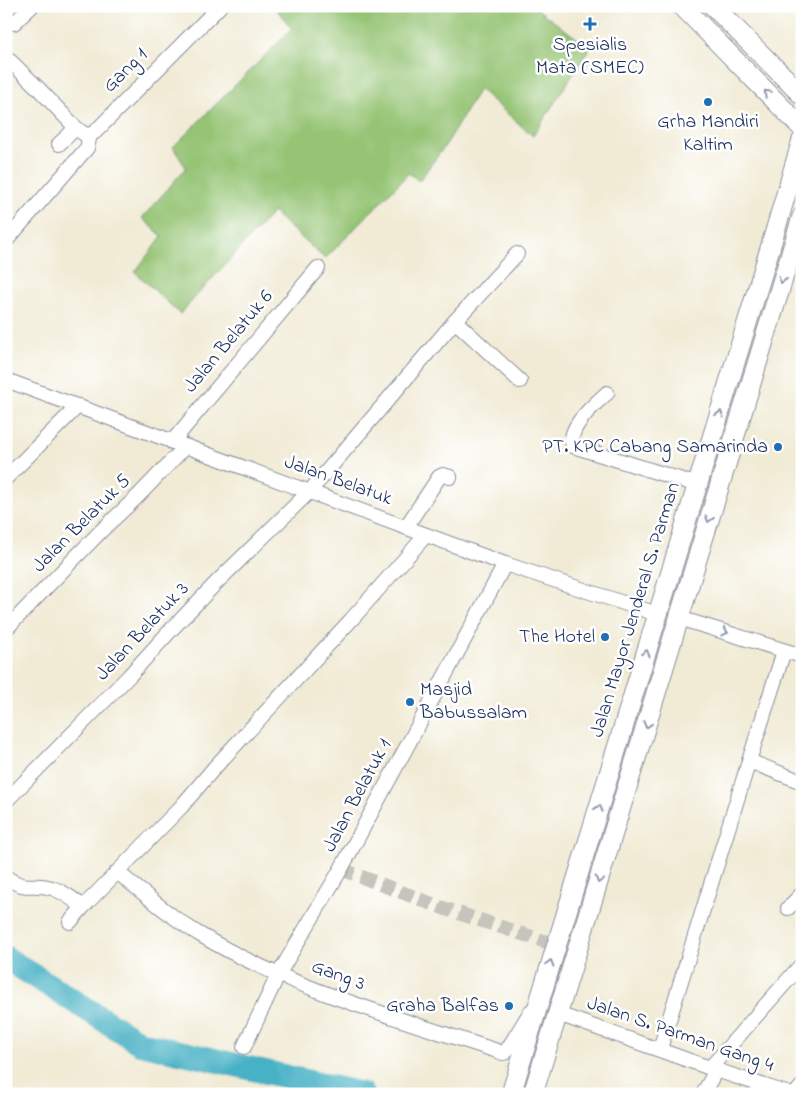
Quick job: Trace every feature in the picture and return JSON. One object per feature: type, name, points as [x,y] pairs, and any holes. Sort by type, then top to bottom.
[{"type":"main road","points":[[682,6],[802,128]]},
{"type":"main road","points":[[713,6],[802,95]]},
{"type":"main road","name":"Jalan Mayor Jenderal S. Parman","points":[[511,1094],[802,140]]},
{"type":"main road","points":[[533,1094],[802,217]]},
{"type":"main road","points":[[698,485],[718,491]]},
{"type":"street","points":[[14,23],[32,6]]},
{"type":"street","name":"Gang 1","points":[[6,241],[87,148],[90,135],[220,6]]},
{"type":"street","points":[[6,57],[83,135],[90,135]]},
{"type":"street","points":[[59,144],[76,128]]},
{"type":"street","name":"Jalan Belatuk 3","points":[[6,801],[129,676],[217,582],[310,491],[455,321],[517,254]]},
{"type":"street","name":"Jalan Belatuk 6","points":[[172,442],[318,268]]},
{"type":"street","points":[[455,321],[520,381]]},
{"type":"street","name":"Jalan Belatuk","points":[[6,380],[506,564],[657,614]]},
{"type":"street","points":[[607,393],[583,417],[572,439],[573,446],[698,485]]},
{"type":"street","points":[[6,478],[78,406]]},
{"type":"street","name":"Jalan Belatuk 5","points":[[6,629],[185,446]]},
{"type":"street","points":[[406,528],[438,477],[450,477]]},
{"type":"street","points":[[70,922],[181,807],[215,767],[351,620],[426,535]]},
{"type":"street","name":"Jalan Belatuk 1","points":[[244,1047],[278,975],[341,868],[506,564]]},
{"type":"street","points":[[679,618],[802,656]]},
{"type":"street","points":[[660,1049],[784,651]]},
{"type":"street","points":[[749,761],[802,782]]},
{"type":"street","name":"Gang 3","points":[[117,872],[198,934],[278,975],[345,1000],[504,1053],[540,998]]},
{"type":"street","points":[[6,877],[17,885],[24,887],[40,886],[62,892],[83,907]]},
{"type":"street","points":[[788,908],[802,894]]},
{"type":"street","points":[[703,1094],[713,1069],[802,964]]},
{"type":"street","name":"Jalan S. Parman Gang 4","points":[[558,1014],[789,1094]]},
{"type":"street","points":[[795,1094],[802,1086]]},
{"type":"green space","points":[[274,6],[533,6],[590,48],[533,136],[479,89],[447,143],[419,181],[409,173],[325,259],[273,212],[180,314],[135,272],[162,236],[142,218],[186,168],[173,147],[292,29]]},
{"type":"waterway","points":[[6,958],[140,1043],[362,1094]]},
{"type":"tunnel","points":[[341,869],[443,908],[556,945]]},
{"type":"place","name":"Spesialis Mata (SMEC)","points":[[590,24]]},
{"type":"place","name":"Grha Mandiri Kaltim","points":[[708,102]]},
{"type":"place","name":"PT. KPC Cabang Samarinda","points":[[778,447]]},
{"type":"place","name":"The Hotel","points":[[605,637]]},
{"type":"place","name":"Masjid Babussalam","points":[[410,702]]},
{"type":"place","name":"Graha Balfas","points":[[509,1006]]}]
